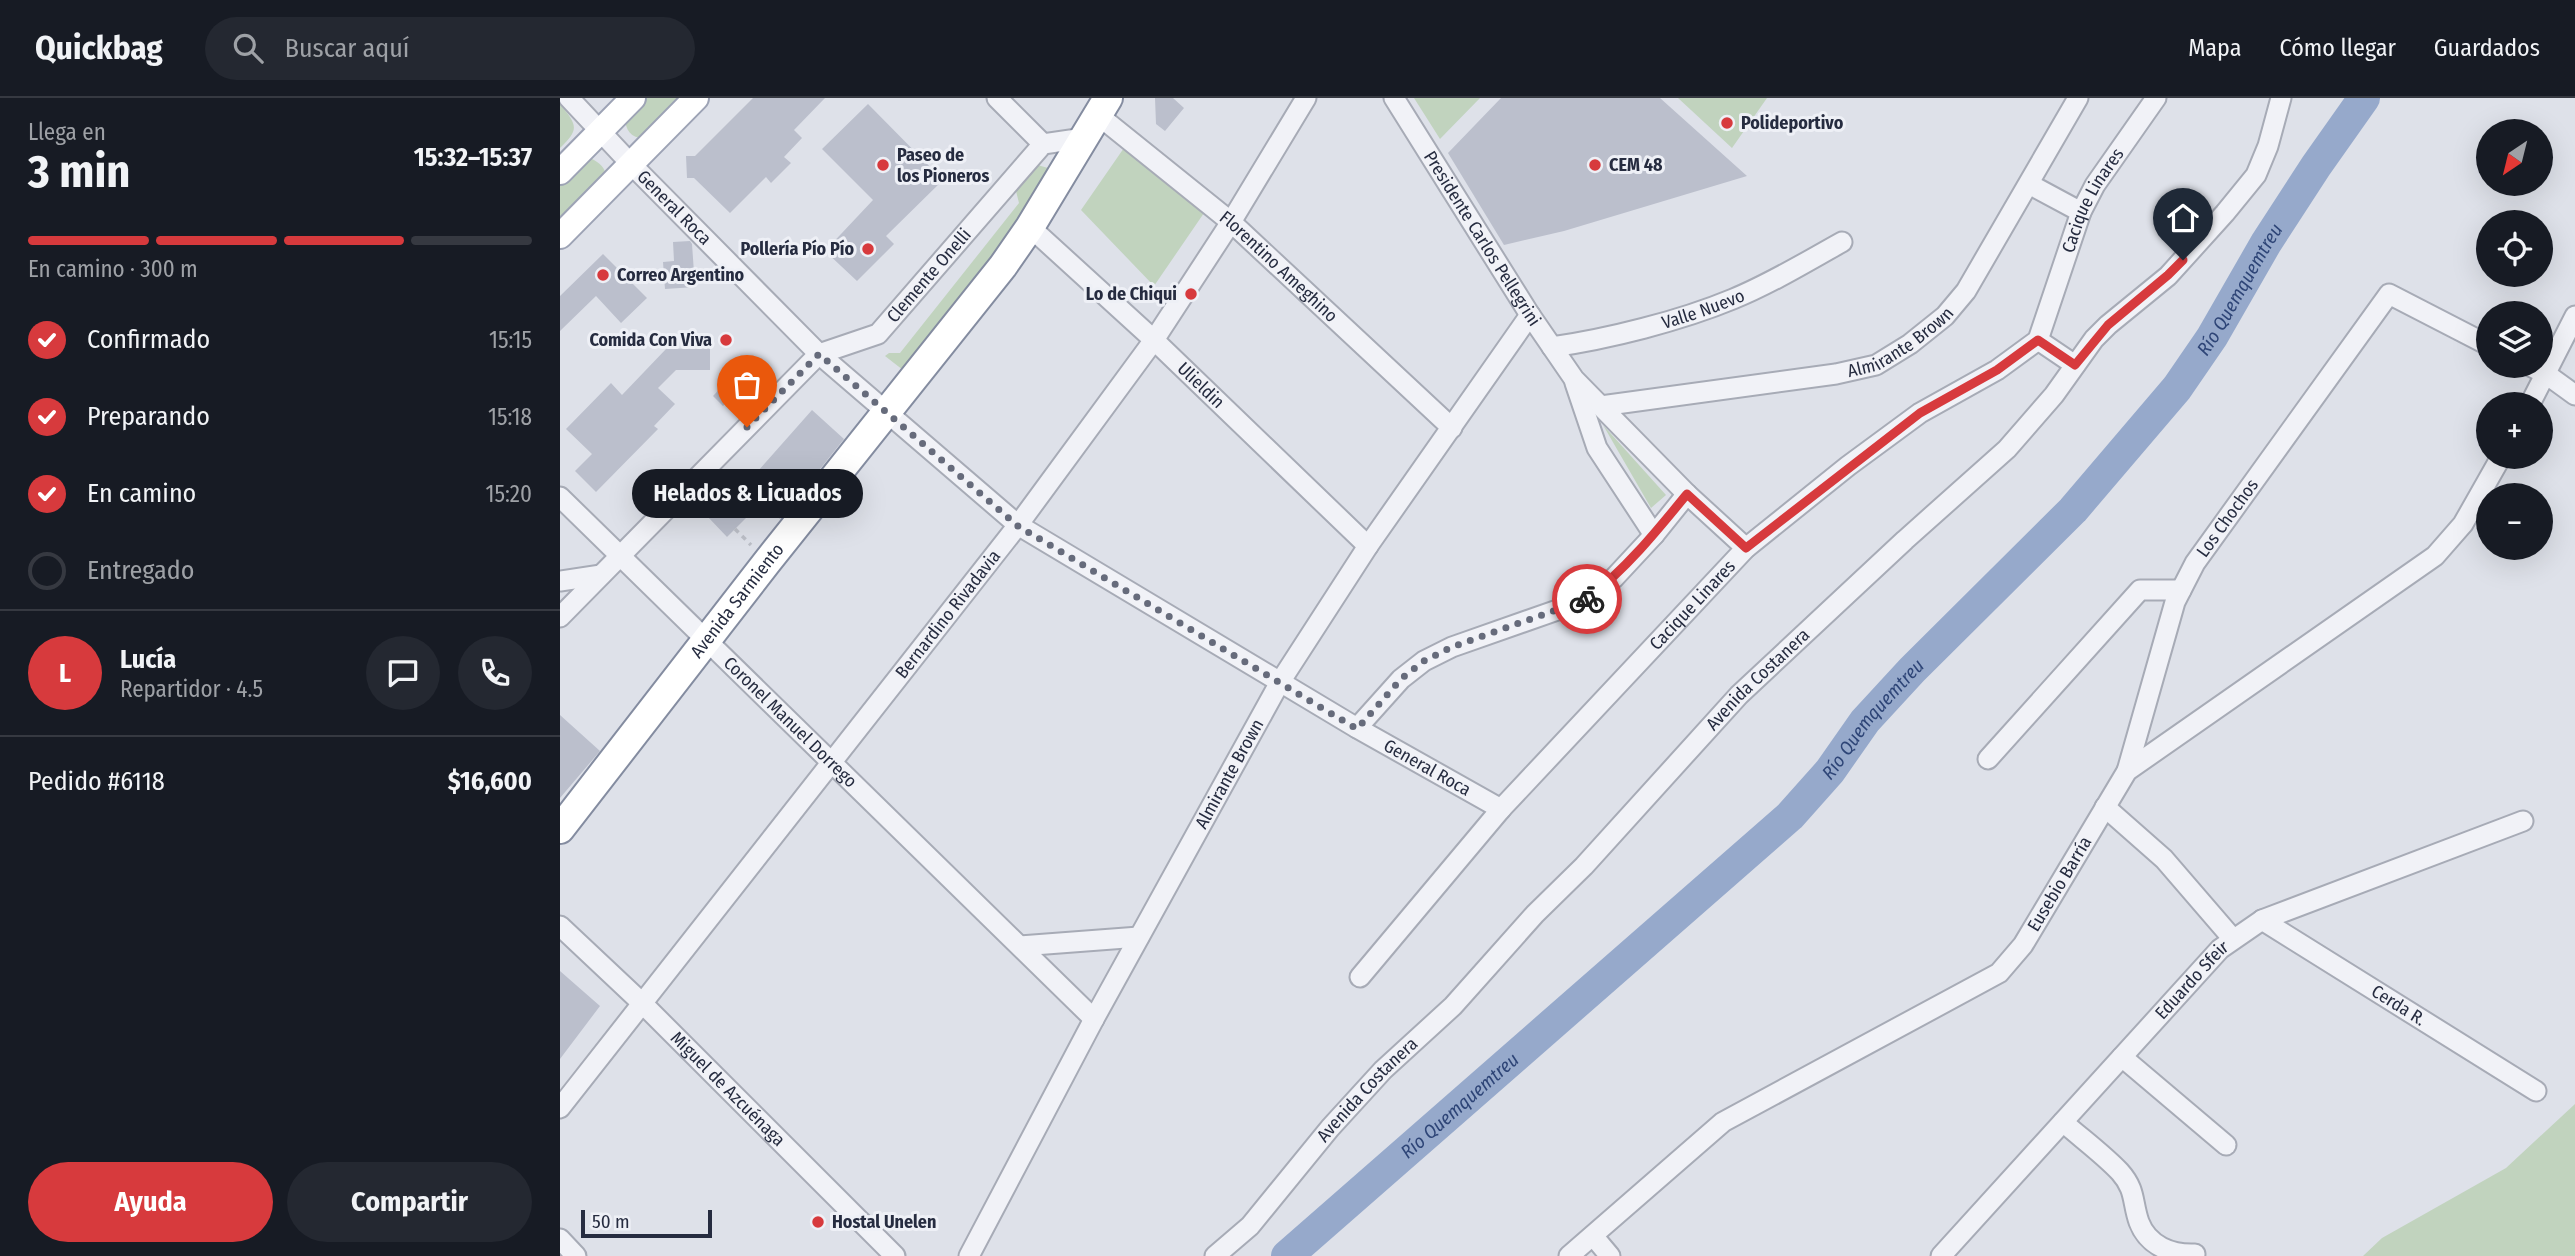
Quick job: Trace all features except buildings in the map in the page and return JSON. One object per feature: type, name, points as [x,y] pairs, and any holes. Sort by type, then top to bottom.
[{"type":"highway","name":"Avenida Sarmiento","points":[[560,829],[706,640],[1003,266],[1097,117]]},
{"type":"main road","points":[[560,172],[633,98]]},
{"type":"main road","points":[[560,236],[696,98]]},
{"type":"street","name":"General Roca","points":[[569,98],[819,354],[1018,526],[1357,729],[1502,809]]},
{"type":"street","points":[[997,98],[1043,144],[1097,117]]},
{"type":"street","name":"Bernardino Rivadavia","points":[[560,1108],[1018,526],[1154,340],[1231,222],[1306,98]]},
{"type":"street","name":"Presidente Carlos Pellegrini","points":[[1394,98],[1530,316],[1574,379],[1687,494],[1746,548]]},
{"type":"street","name":"Almirante Brown","points":[[1601,406],[1836,374],[1876,365],[1910,344],[1945,316],[1966,291],[2078,98]]},
{"type":"street","name":"Cacique Linares","points":[[1360,977],[1502,809],[1746,548],[1920,413],[1997,370],[2038,340],[2081,212],[2095,186],[2157,98]]},
{"type":"street","name":"Avenida Costanera","points":[[1215,1256],[1250,1226],[1330,1128],[1383,1070],[1453,1006],[1739,695],[2007,449],[2054,395],[2108,325],[2168,275],[2256,175],[2268,146],[2281,98]]},
{"type":"street","name":"Florentino Ameghino","points":[[1097,117],[1231,222],[1452,428]]},
{"type":"street","name":"Clemente Onelli","points":[[560,617],[819,354],[878,334],[1043,144]]},
{"type":"street","points":[[2029,184],[2081,212]]},
{"type":"street","name":"Ulieldin","points":[[1030,227],[1154,340],[1368,547]]},
{"type":"street","name":"Valle Nuevo","points":[[1552,347],[1588,342],[1695,313],[1733,299],[1842,243]]},
{"type":"street","name":"Los Chochos","points":[[2127,771],[2175,602],[2195,563],[2389,294],[2476,339]]},
{"type":"street","name":"Almirante Brown","points":[[969,1256],[1094,1019],[1280,682],[1368,547],[1530,316]]},
{"type":"street","points":[[2553,348],[2575,316]]},
{"type":"street","points":[[2038,340],[2075,365]]},
{"type":"street","points":[[2550,378],[2575,395]]},
{"type":"street","name":"Presidente Carlos Pellegrini","points":[[1574,379],[1597,448],[1654,535]]},
{"type":"street","name":"Eusebio Barría","points":[[1569,1256],[1723,1122],[1999,972],[2023,945],[2127,771],[2435,556],[2463,524],[2494,469]]},
{"type":"street","points":[[1357,729],[1401,679],[1424,661],[1452,647],[1586,600],[1614,578],[1687,494]]},
{"type":"street","name":"Coronel Manuel Dorrego","points":[[560,497],[1094,1019]]},
{"type":"street","points":[[560,581],[601,575]]},
{"type":"street","points":[[1988,759],[2140,590],[2181,590]]},
{"type":"street","points":[[2105,807],[2164,859],[2233,939]]},
{"type":"street","name":"Eduardo Sfeir","points":[[1941,1256],[2220,949],[2233,939],[2262,920],[2523,821]]},
{"type":"street","name":"Cerda R.","points":[[2262,920],[2536,1091]]},
{"type":"street","name":"Miguel de Azcuénaga","points":[[560,926],[643,1004],[895,1256]]},
{"type":"street","points":[[1020,946],[1139,937]]},
{"type":"street","points":[[2122,1057],[2226,1146]]},
{"type":"street","points":[[2063,1122],[2121,1173],[2134,1194],[2140,1223],[2157,1245],[2176,1255],[2196,1254]]},
{"type":"street","points":[[1594,1237],[1610,1256]]},
{"type":"street","points":[[560,1239],[576,1256]]},
{"type":"green space","points":[[640,98],[689,98],[646,138],[641,138],[628,130],[625,122],[625,117]]},
{"type":"green space","points":[[1414,98],[1480,98],[1440,139]]},
{"type":"green space","name":"Polideportivo","points":[[1678,98],[1767,98],[1732,148]]},
{"type":"green space","points":[[560,104],[574,127],[571,136],[560,148]]},
{"type":"green space","points":[[1126,145],[1204,213],[1154,286],[1081,210]]},
{"type":"green space","points":[[590,158],[602,166],[606,179],[560,228],[560,180]]},
{"type":"green space","points":[[1034,164],[1048,168],[1054,175],[1037,201],[903,370],[885,356],[889,353],[900,353],[1019,203],[1015,187]]},
{"type":"green space","points":[[1603,425],[1666,495],[1651,508]]},
{"type":"green space","points":[[2575,1104],[2575,1256],[2363,1256],[2382,1238],[2506,1168]]},
{"type":"waterway","name":"Río Quemquemtreu","points":[[1287,1256],[1790,816],[1830,771],[1865,721],[1912,670],[2073,510],[2177,388],[2212,337],[2266,243],[2364,98]]},
{"type":"way so far","points":[[747,427],[819,354],[1018,526],[1357,729],[1401,679],[1424,661],[1452,647],[1587,599]]},
{"type":"place","name":"Polideportivo","points":[[1727,123]]},
{"type":"place","name":"Paseo de los Pioneros","points":[[883,165]]},
{"type":"place","name":"CEM 48","points":[[1595,165]]},
{"type":"place","name":"Pollería Pío Pío","points":[[868,249]]},
{"type":"place","name":"Correo Argentino","points":[[603,275]]},
{"type":"place","name":"Lo de Chiqui","points":[[1191,294]]},
{"type":"place","name":"Comida Con Viva","points":[[726,340]]},
{"type":"place","name":"Helados & Licuados","points":[[747,427]]},
{"type":"place","name":"Hostal Unelen","points":[[818,1222]]},
{"type":"route","points":[[1587,599],[1614,578],[1687,494],[1746,548],[1848,466],[1920,413],[1997,370],[2038,340],[2075,365],[2108,325],[2183,260]]}]
